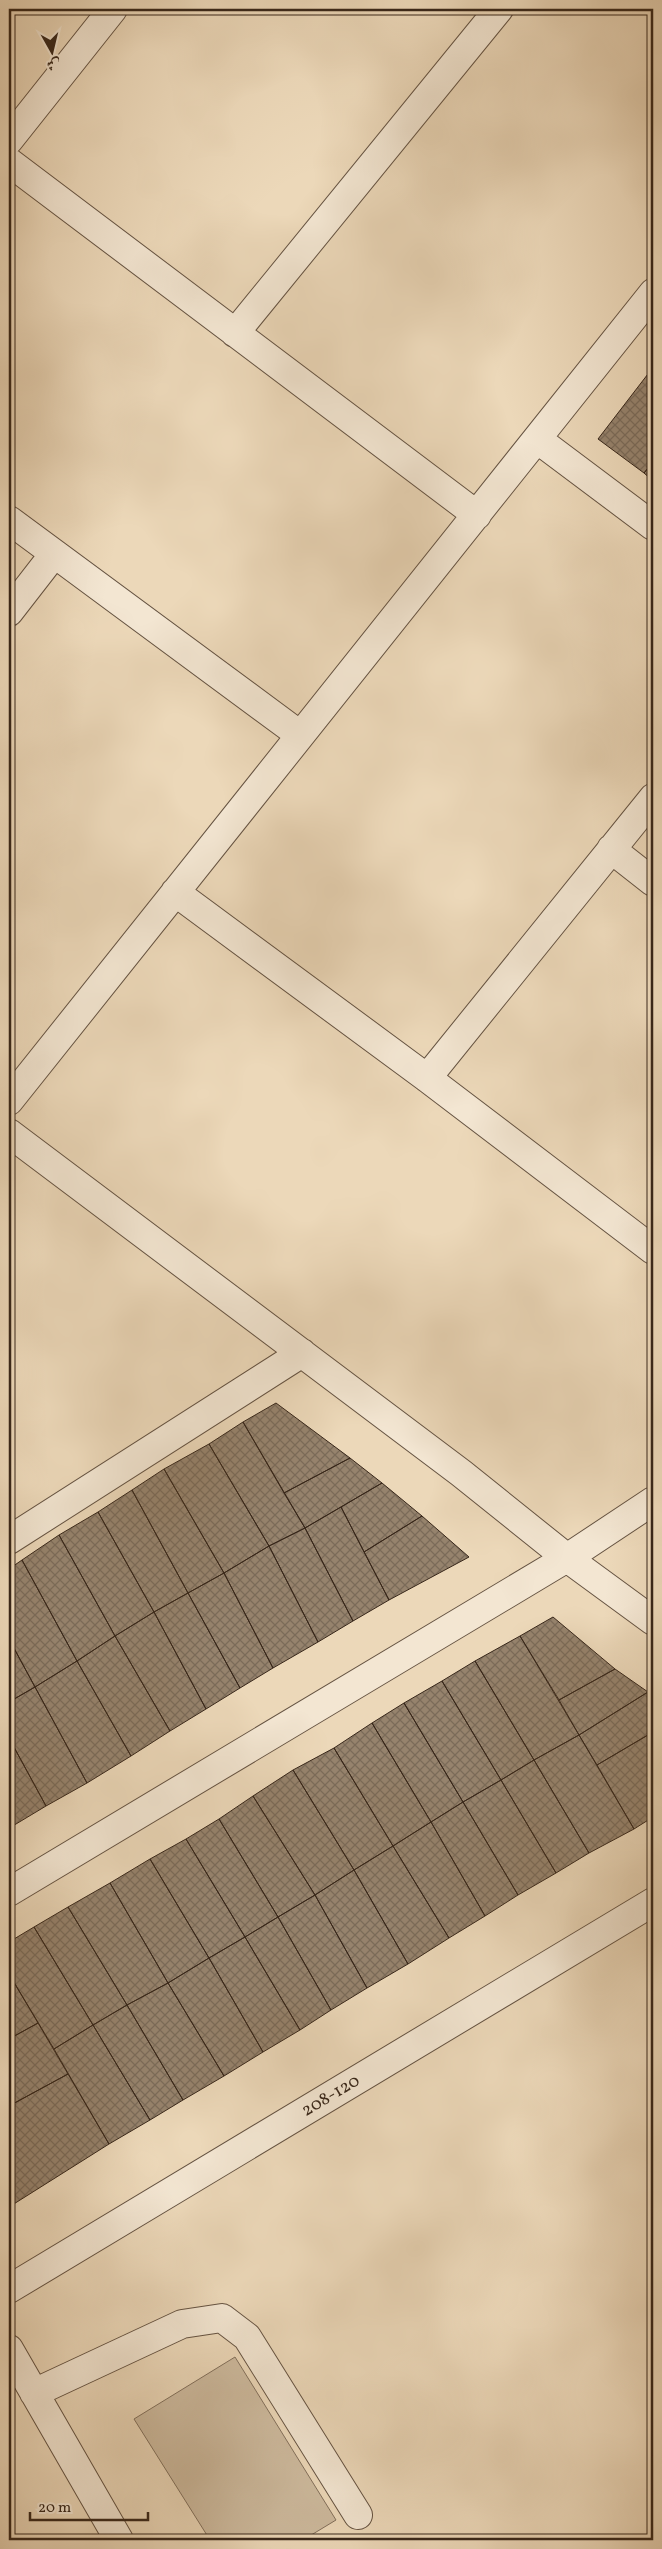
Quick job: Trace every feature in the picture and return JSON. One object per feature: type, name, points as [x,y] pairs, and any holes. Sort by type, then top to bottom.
[{"type":"street","points":[[9,140],[113,9]]},
{"type":"street","points":[[235,333],[499,9]]},
{"type":"street","points":[[9,162],[477,515]]},
{"type":"street","points":[[9,1101],[653,293]]},
{"type":"street","points":[[537,439],[653,526]]},
{"type":"street","points":[[9,520],[300,735]]},
{"type":"street","points":[[9,612],[54,554]]},
{"type":"street","points":[[427,1078],[653,798]]},
{"type":"street","points":[[611,849],[653,882]]},
{"type":"street","points":[[175,892],[427,1078],[653,1250]]},
{"type":"street","points":[[9,1133],[302,1352],[461,1473],[567,1558],[653,1621]]},
{"type":"street","points":[[9,1540],[302,1352]]},
{"type":"street","points":[[9,1892],[567,1558],[653,1502]]},
{"type":"street","name":"208-120","points":[[9,2289],[653,1902]]},
{"type":"street","points":[[34,2393],[182,2324],[222,2318],[247,2337],[358,2515]]},
{"type":"street","points":[[9,2350],[119,2540]]},
{"type":"shaded area","points":[[235,2357],[336,2520],[303,2540],[210,2540],[134,2419]]},
{"type":"building","points":[[651,370],[653,372],[653,462],[644,473],[598,439]]},
{"type":"building","points":[[653,462],[653,481],[644,473]]},
{"type":"building","points":[[276,1403],[350,1458],[284,1493],[243,1422]]},
{"type":"building","points":[[243,1422],[305,1528],[269,1546],[209,1444]]},
{"type":"building","points":[[209,1444],[269,1546],[224,1573],[164,1469]]},
{"type":"building","points":[[350,1458],[382,1483],[305,1528],[284,1493]]},
{"type":"building","points":[[164,1469],[224,1573],[188,1593],[132,1490]]},
{"type":"building","points":[[382,1483],[422,1516],[364,1552],[341,1507]]},
{"type":"building","points":[[132,1490],[188,1593],[154,1612],[98,1512]]},
{"type":"building","points":[[341,1507],[389,1600],[353,1621],[305,1528]]},
{"type":"building","points":[[98,1512],[154,1612],[115,1636],[59,1535]]},
{"type":"building","points":[[422,1516],[469,1557],[389,1600],[364,1552]]},
{"type":"building","points":[[305,1528],[353,1621],[318,1642],[269,1546]]},
{"type":"building","points":[[59,1535],[115,1636],[77,1661],[22,1560]]},
{"type":"building","points":[[269,1546],[318,1642],[273,1668],[224,1573]]},
{"type":"building","points":[[22,1560],[77,1661],[35,1687],[9,1639],[9,1569]]},
{"type":"building","points":[[224,1573],[273,1668],[240,1688],[188,1593]]},
{"type":"building","points":[[188,1593],[240,1688],[206,1709],[154,1612]]},
{"type":"building","points":[[154,1612],[206,1709],[170,1731],[115,1636]]},
{"type":"building","points":[[553,1617],[615,1669],[559,1700],[520,1636]]},
{"type":"building","points":[[115,1636],[170,1731],[131,1756],[77,1661]]},
{"type":"building","points":[[520,1636],[579,1735],[534,1760],[475,1661]]},
{"type":"building","points":[[9,1639],[35,1687],[9,1702]]},
{"type":"building","points":[[77,1661],[131,1756],[87,1783],[35,1687]]},
{"type":"building","points":[[475,1661],[534,1760],[501,1780],[442,1681]]},
{"type":"building","points":[[615,1669],[648,1692],[579,1735],[559,1700]]},
{"type":"building","points":[[442,1681],[501,1780],[463,1802],[404,1703]]},
{"type":"building","points":[[35,1687],[87,1783],[46,1806],[9,1738],[9,1702]]},
{"type":"building","points":[[648,1692],[653,1696],[653,1732],[597,1765],[579,1735]]},
{"type":"building","points":[[404,1703],[463,1802],[431,1822],[372,1723]]},
{"type":"building","points":[[372,1723],[431,1822],[393,1846],[334,1748]]},
{"type":"building","points":[[653,1732],[653,1817],[634,1829],[597,1765]]},
{"type":"building","points":[[579,1735],[634,1829],[589,1853],[534,1760]]},
{"type":"building","points":[[9,1738],[46,1806],[11,1827],[9,1823]]},
{"type":"building","points":[[334,1748],[393,1846],[354,1870],[293,1770]]},
{"type":"building","points":[[534,1760],[589,1853],[556,1873],[501,1780]]},
{"type":"building","points":[[293,1770],[354,1870],[315,1895],[253,1796]]},
{"type":"building","points":[[501,1780],[556,1873],[518,1895],[463,1802]]},
{"type":"building","points":[[253,1796],[315,1895],[278,1917],[219,1819]]},
{"type":"building","points":[[463,1802],[518,1895],[485,1916],[431,1822]]},
{"type":"building","points":[[219,1819],[278,1917],[245,1937],[186,1839]]},
{"type":"building","points":[[431,1822],[485,1916],[449,1938],[393,1846]]},
{"type":"building","points":[[186,1839],[245,1937],[209,1958],[150,1859]]},
{"type":"building","points":[[393,1846],[449,1938],[408,1964],[354,1870]]},
{"type":"building","points":[[150,1859],[209,1958],[168,1983],[110,1883]]},
{"type":"building","points":[[354,1870],[408,1964],[367,1988],[315,1895]]},
{"type":"building","points":[[110,1883],[168,1983],[127,2005],[68,1907]]},
{"type":"building","points":[[315,1895],[367,1988],[331,2010],[278,1917]]},
{"type":"building","points":[[68,1907],[127,2005],[93,2025],[34,1927]]},
{"type":"building","points":[[278,1917],[331,2010],[300,2030],[245,1937]]},
{"type":"building","points":[[34,1927],[93,2025],[54,2049],[9,1974],[9,1942]]},
{"type":"building","points":[[245,1937],[300,2030],[263,2052],[209,1958]]},
{"type":"building","points":[[209,1958],[263,2052],[224,2076],[168,1983]]},
{"type":"building","points":[[9,1974],[38,2023],[9,2039]]},
{"type":"building","points":[[168,1983],[224,2076],[183,2100],[127,2005]]},
{"type":"building","points":[[127,2005],[183,2100],[150,2120],[93,2025]]},
{"type":"building","points":[[38,2023],[68,2074],[9,2106],[9,2039]]},
{"type":"building","points":[[93,2025],[150,2120],[109,2144],[54,2049]]},
{"type":"building","points":[[68,2074],[109,2144],[9,2207],[9,2106]]}]
